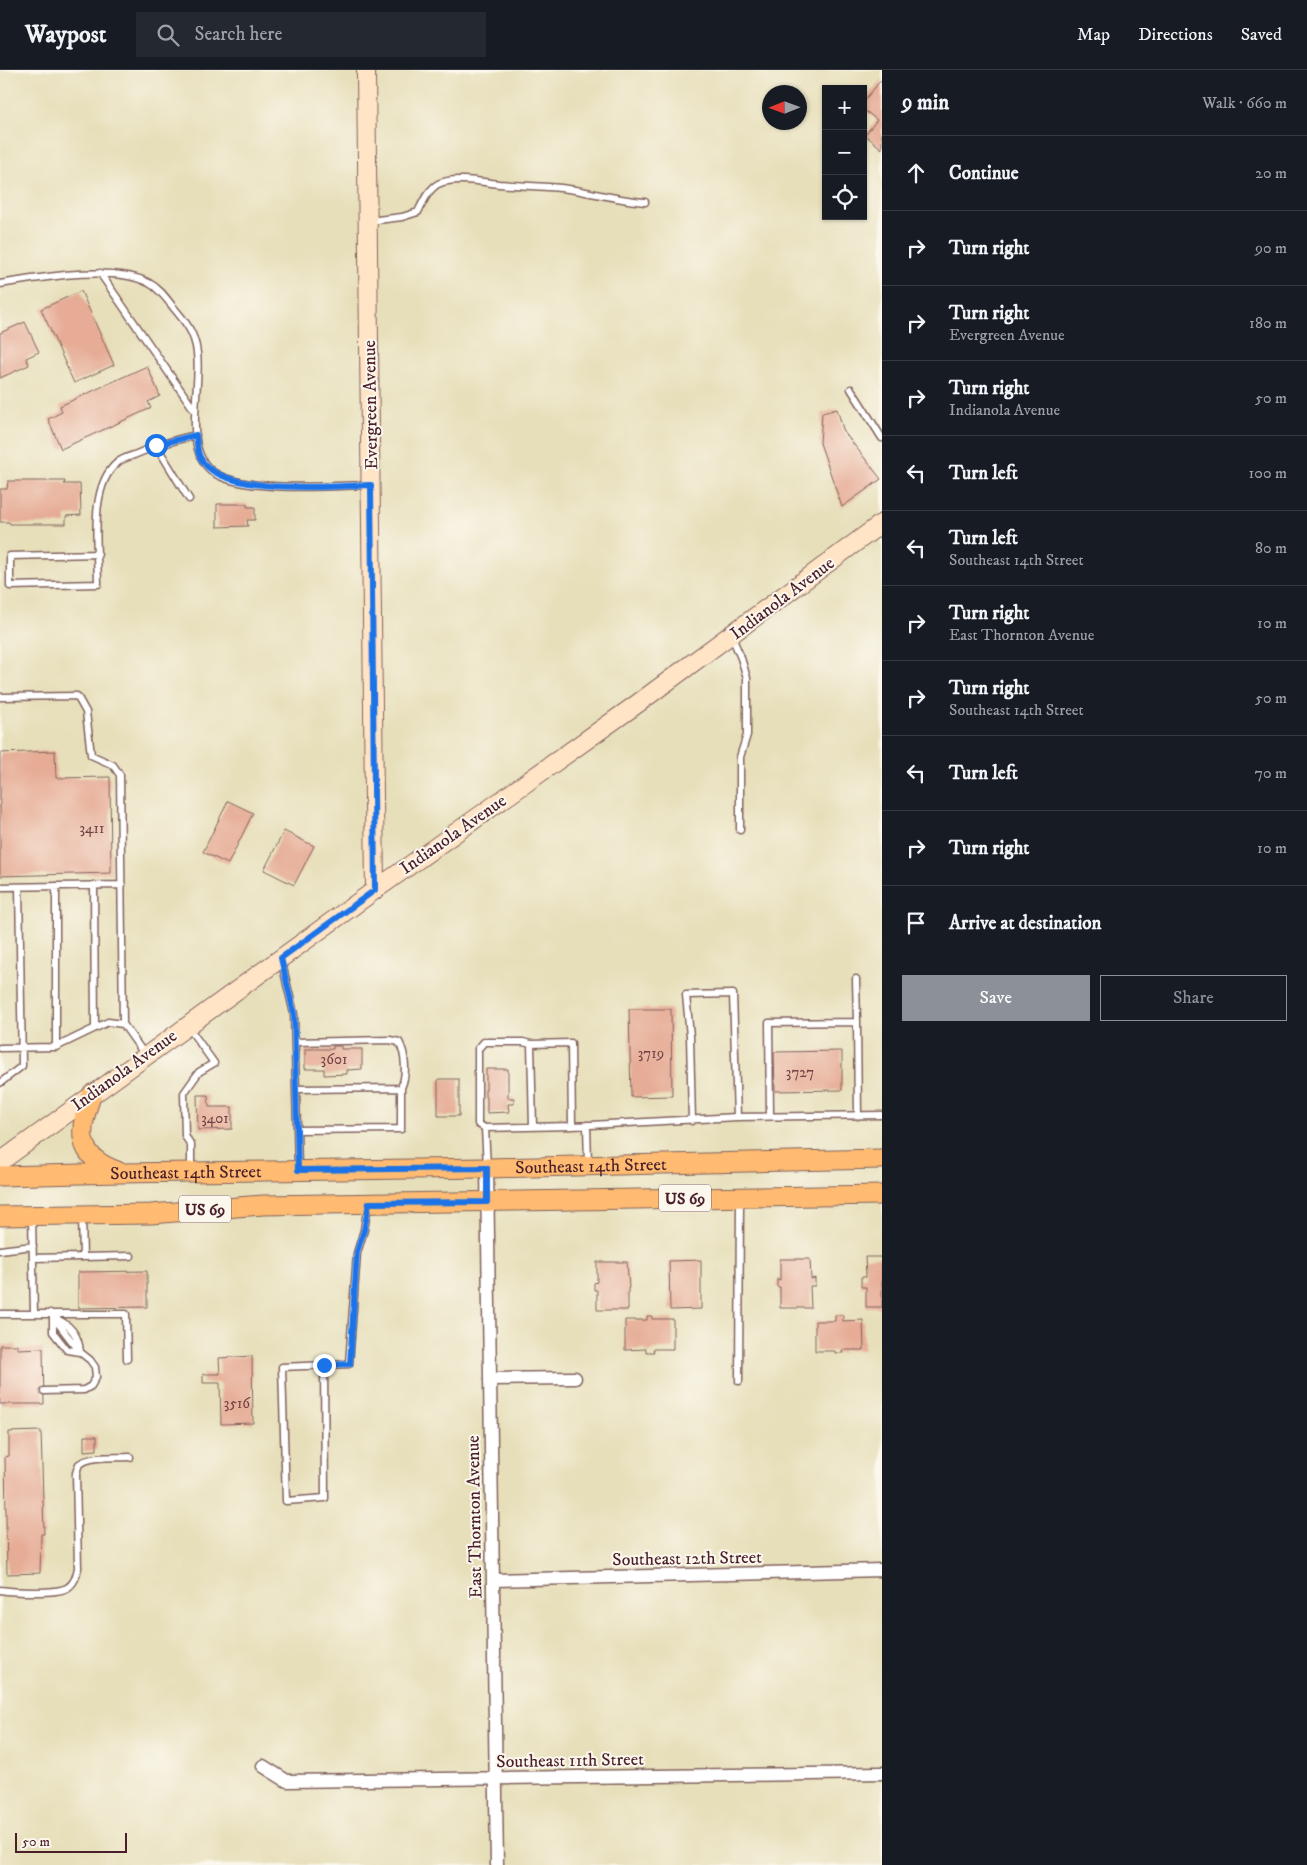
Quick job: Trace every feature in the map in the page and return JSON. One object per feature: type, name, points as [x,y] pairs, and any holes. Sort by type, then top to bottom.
[{"type":"main road","name":"Evergreen Avenue","points":[[366,70],[375,890]]},
{"type":"main road","name":"Indianola Avenue","points":[[0,1162],[145,1055],[732,636],[882,523]]},
{"type":"main road","points":[[92,1094],[83,1121],[82,1133],[84,1144],[88,1154],[95,1161],[120,1173]]},
{"type":"main road","name":"Southeast 14th Street","points":[[0,1176],[882,1159]]},
{"type":"main road","points":[[772,1197],[793,1188],[820,1184],[882,1184]]},
{"type":"main road","name":"Southeast 14th Street","points":[[0,1216],[151,1214],[263,1205],[882,1195]]},
{"type":"street","name":"East Thornton Avenue","points":[[487,1168],[497,1865]]},
{"type":"street","points":[[490,1379],[575,1378]]},
{"type":"street","name":"Southeast 12th Street","points":[[492,1580],[882,1570]]},
{"type":"street","name":"Southeast 11th Street","points":[[263,1766],[288,1781],[882,1773]]},
{"type":"lane","points":[[368,221],[402,218],[418,212],[426,196],[438,184],[463,179],[500,184],[561,188],[628,201],[645,202]]},
{"type":"lane","points":[[0,284],[34,278],[100,273],[128,274],[150,283],[163,294],[190,327],[198,352],[196,435],[200,458],[213,472],[233,481],[259,485],[320,487],[371,485]]},
{"type":"lane","points":[[100,273],[196,412]]},
{"type":"lane","points":[[851,389],[882,438]]},
{"type":"lane","points":[[98,554],[10,556],[10,586],[98,584],[98,554],[97,525],[100,489],[106,474],[118,462],[156,445],[196,435]]},
{"type":"lane","points":[[156,445],[189,499]]},
{"type":"lane","points":[[732,636],[741,658],[746,678],[747,735],[740,757],[740,830]]},
{"type":"lane","points":[[0,697],[77,696],[86,712],[91,755],[113,765],[120,776],[123,1024],[145,1055]]},
{"type":"lane","points":[[94,885],[95,1027]]},
{"type":"lane","points":[[0,887],[122,885]]},
{"type":"lane","points":[[56,886],[56,1047]]},
{"type":"lane","points":[[0,1083],[22,1066],[19,887]]},
{"type":"lane","points":[[281,958],[294,1014],[298,1170]]},
{"type":"lane","points":[[856,980],[858,1116]]},
{"type":"lane","points":[[692,1121],[690,1036],[686,995],[733,994],[737,1117]]},
{"type":"lane","points":[[0,1048],[56,1047],[108,1022],[123,1024]]},
{"type":"lane","points":[[770,1116],[769,1024],[857,1022]]},
{"type":"lane","points":[[187,1025],[214,1063],[199,1072],[184,1093],[186,1136],[191,1145],[191,1172]]},
{"type":"lane","points":[[295,1042],[390,1040],[399,1042],[404,1051],[404,1081],[401,1088],[401,1129],[297,1130]]},
{"type":"lane","points":[[572,1126],[571,1043],[484,1042],[478,1049],[478,1124],[485,1128],[572,1126],[692,1121],[737,1117],[882,1115]]},
{"type":"lane","points":[[531,1044],[532,1127]]},
{"type":"lane","points":[[296,1089],[401,1088]]},
{"type":"lane","points":[[587,1125],[588,1166]]},
{"type":"lane","points":[[485,1128],[487,1168]]},
{"type":"lane","points":[[739,1381],[740,1197]]},
{"type":"lane","points":[[324,1365],[325,1498],[286,1500],[282,1367],[324,1365],[350,1364],[357,1252],[364,1230],[369,1203]]},
{"type":"lane","points":[[82,1215],[83,1257]]},
{"type":"lane","points":[[32,1216],[34,1314]]},
{"type":"lane","points":[[0,1250],[33,1246]]},
{"type":"lane","points":[[33,1258],[132,1256]]},
{"type":"lane","points":[[0,1314],[52,1316],[126,1314],[127,1359]]},
{"type":"lane","points":[[44,1392],[76,1392],[84,1390],[91,1386],[96,1377],[95,1367],[90,1360],[80,1352],[52,1316]]},
{"type":"lane","points":[[0,1590],[57,1591],[68,1588],[75,1581],[78,1568],[76,1473],[79,1464],[96,1458],[130,1457]]},
{"type":"building","points":[[882,79],[882,149],[867,137],[867,132],[877,120],[867,112],[867,97]]},
{"type":"building","points":[[81,291],[114,365],[74,383],[41,309]]},
{"type":"building","points":[[25,322],[39,352],[26,358],[29,365],[0,378],[0,333]]},
{"type":"building","points":[[147,366],[160,396],[148,402],[151,408],[61,449],[48,419],[62,412],[60,406]]},
{"type":"building","points":[[837,409],[844,432],[881,479],[842,507],[820,443],[822,413]]},
{"type":"building","points":[[8,481],[65,481],[64,484],[80,484],[81,515],[66,516],[66,524],[10,524],[9,522],[0,522],[0,489],[7,489]]},
{"type":"building","points":[[217,504],[247,504],[247,507],[255,507],[255,520],[247,520],[248,526],[217,527]]},
{"type":"building","points":[[55,751],[56,778],[110,777],[111,873],[0,876],[0,753]]},
{"type":"building","points":[[228,801],[253,813],[228,864],[203,852]]},
{"type":"building","points":[[284,831],[314,846],[294,885],[264,870]]},
{"type":"building","points":[[629,1009],[671,1009],[672,1096],[631,1097]]},
{"type":"building","points":[[333,1046],[341,1046],[341,1049],[362,1049],[362,1069],[347,1070],[347,1074],[324,1075],[324,1069],[305,1069],[305,1049],[333,1049]]},
{"type":"building","points":[[842,1051],[842,1090],[775,1091],[774,1052]]},
{"type":"building","points":[[486,1069],[508,1069],[508,1098],[514,1098],[514,1104],[508,1104],[509,1112],[487,1113],[487,1097],[485,1097]]},
{"type":"building","points":[[438,1079],[459,1079],[459,1116],[438,1116]]},
{"type":"building","points":[[197,1095],[208,1095],[209,1107],[232,1107],[232,1129],[198,1130]]},
{"type":"building","points":[[865,1257],[882,1257],[882,1307],[866,1307],[866,1287],[861,1287],[861,1277],[866,1277]]},
{"type":"building","points":[[780,1259],[810,1259],[811,1279],[815,1278],[815,1286],[810,1286],[811,1308],[780,1308],[780,1287],[777,1287],[777,1279],[780,1280]]},
{"type":"building","points":[[701,1260],[701,1309],[670,1310],[669,1261]]},
{"type":"building","points":[[597,1262],[627,1262],[628,1310],[597,1310],[597,1290],[594,1290],[594,1283],[597,1282]]},
{"type":"building","points":[[147,1271],[147,1307],[78,1308],[78,1272]]},
{"type":"building","points":[[835,1315],[843,1315],[843,1321],[863,1320],[864,1350],[842,1350],[843,1353],[815,1351],[815,1321],[835,1321]]},
{"type":"building","points":[[647,1316],[652,1316],[652,1319],[673,1319],[673,1349],[653,1349],[654,1352],[646,1352],[646,1349],[625,1350],[625,1320],[647,1320]]},
{"type":"building","points":[[0,1345],[17,1345],[17,1349],[43,1348],[44,1404],[0,1404]]},
{"type":"building","points":[[252,1356],[253,1423],[221,1424],[220,1383],[203,1383],[203,1374],[220,1374],[219,1358]]},
{"type":"building","points":[[41,1431],[44,1534],[41,1534],[40,1573],[7,1574],[5,1457],[9,1456],[9,1432]]},
{"type":"building","points":[[84,1436],[97,1436],[97,1450],[84,1451]]},
{"type":"route","points":[[156,445],[196,435],[200,458],[213,472],[233,481],[259,485],[320,487],[371,485],[375,890],[281,958],[294,1014],[298,1170],[487,1168],[487,1202],[369,1203],[364,1230],[357,1252],[350,1364],[324,1365]]}]
